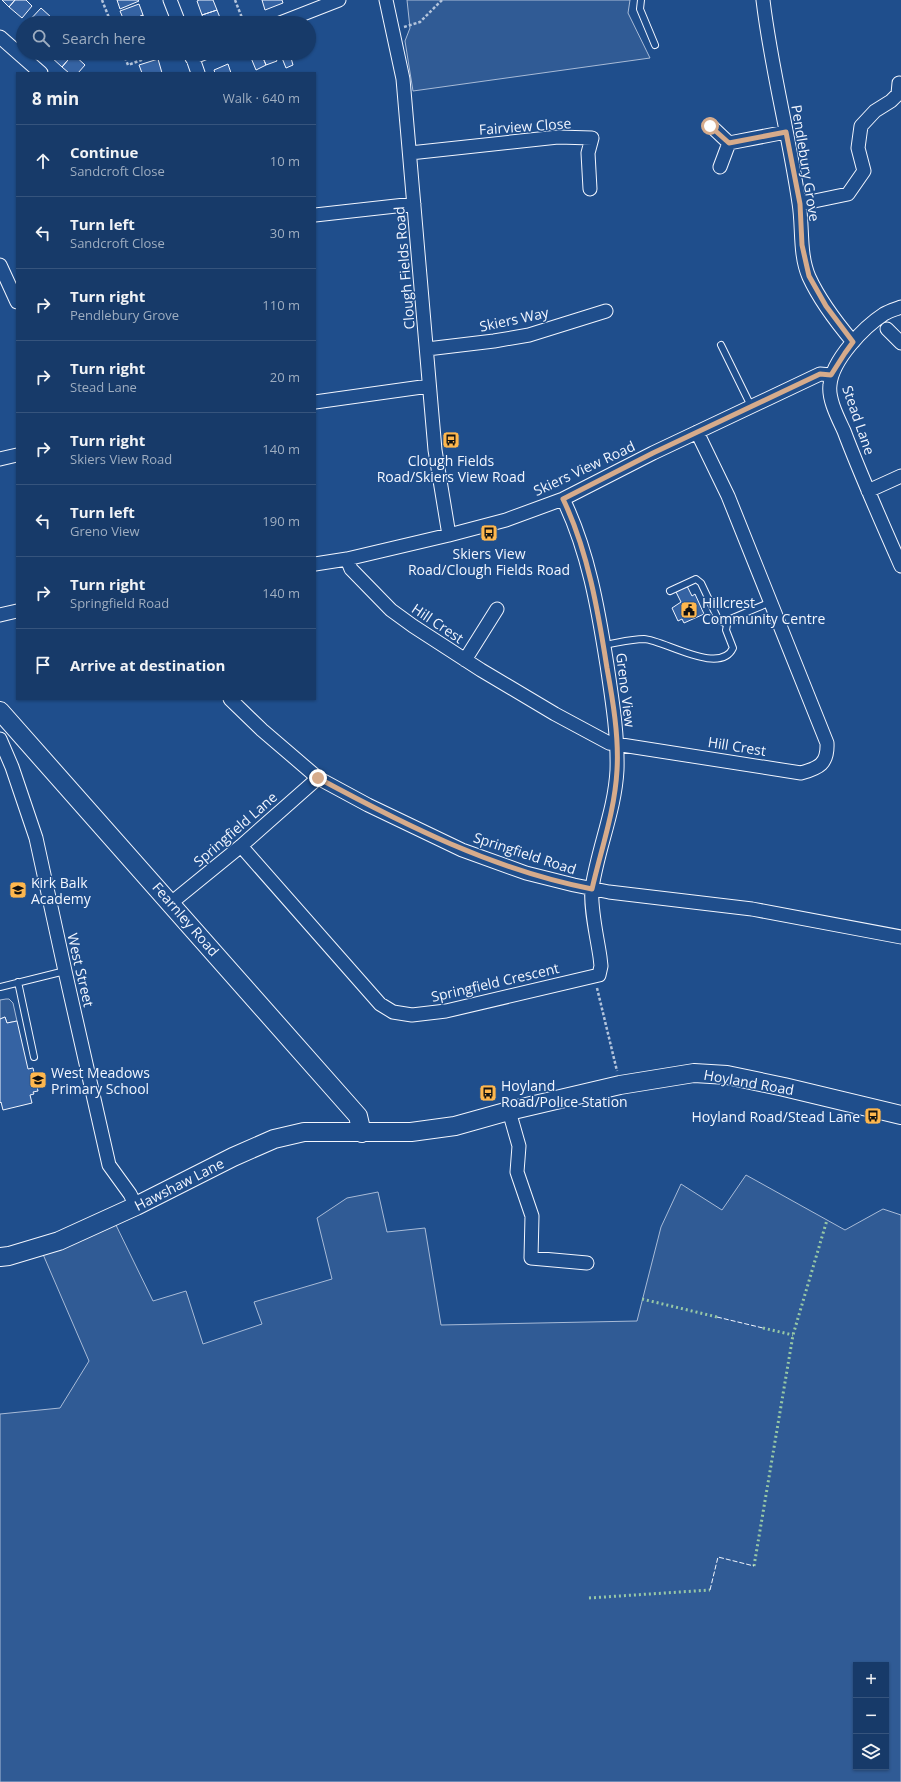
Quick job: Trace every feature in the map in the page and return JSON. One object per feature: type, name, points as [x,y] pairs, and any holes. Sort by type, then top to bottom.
[{"type":"main road","name":"Fearnley Road","points":[[0,711],[358,1116],[362,1133]]},
{"type":"main road","name":"Hoyland Road","points":[[362,1133],[411,1132],[455,1126],[508,1111],[620,1085],[694,1073],[727,1075],[901,1115]]},
{"type":"main road","name":"Hawshaw Lane","points":[[0,1257],[9,1256],[58,1241],[136,1206],[233,1157],[274,1139],[304,1132],[362,1133]]},
{"type":"street","points":[[170,0],[176,16]]},
{"type":"street","points":[[293,16],[316,4],[339,0]]},
{"type":"street","name":"Clough Fields Road","points":[[386,0],[403,80],[435,450],[449,535]]},
{"type":"street","name":"Pendlebury Grove","points":[[763,0],[768,39],[800,204],[802,245],[809,276],[826,306],[853,342]]},
{"type":"street","points":[[0,37],[16,51]]},
{"type":"street","points":[[26,60],[40,72]]},
{"type":"street","points":[[197,60],[198,72]]},
{"type":"street","points":[[800,204],[848,194],[864,170],[858,148],[860,126],[875,111],[891,102],[898,94],[899,83]]},
{"type":"street","points":[[710,126],[729,143]]},
{"type":"street","points":[[729,143],[786,132]]},
{"type":"street","name":"Fairview Close","points":[[410,153],[558,137],[592,138],[588,153],[590,190]]},
{"type":"street","points":[[720,167],[729,143]]},
{"type":"street","points":[[316,215],[414,204]]},
{"type":"street","points":[[0,265],[12,277],[16,297]]},
{"type":"street","name":"Stead Lane","points":[[901,307],[885,314],[853,342],[831,375],[829,386],[831,396],[868,491],[901,566]]},
{"type":"street","name":"Skiers Way","points":[[426,349],[494,341],[529,335],[606,311]]},
{"type":"street","points":[[887,329],[901,343]]},
{"type":"street","name":"Skiers View Road","points":[[316,564],[449,535],[506,520],[563,499],[697,432],[820,374],[831,375]]},
{"type":"street","points":[[316,402],[429,386]]},
{"type":"street","name":"Hill Crest","points":[[347,558],[351,569],[391,610],[465,660],[555,714],[609,742],[801,773],[816,769],[824,761],[828,754],[827,743],[728,496],[697,432]]},
{"type":"street","points":[[0,459],[16,454]]},
{"type":"street","points":[[868,491],[901,476]]},
{"type":"street","name":"Greno View","points":[[563,499],[584,555],[597,602],[611,689],[616,744],[617,770],[612,805],[592,889]]},
{"type":"street","points":[[465,660],[497,609]]},
{"type":"street","points":[[0,615],[16,611]]},
{"type":"street","name":"Springfield Road","points":[[231,700],[262,730],[318,778],[368,805],[462,850],[526,873],[592,889],[752,909],[901,937]]},
{"type":"street","name":"West Street","points":[[0,738],[12,767],[36,838],[64,971],[109,1165],[130,1194],[136,1206]]},
{"type":"street","name":"Springfield Lane","points":[[171,903],[241,846],[318,778]]},
{"type":"street","name":"Springfield Crescent","points":[[241,846],[380,1004],[393,1012],[412,1015],[446,1011],[594,976]]},
{"type":"street","points":[[592,889],[601,966],[599,975],[594,976]]},
{"type":"street","points":[[508,1111],[520,1146],[517,1172],[532,1216],[531,1258],[587,1262]]},
{"type":"lane","points":[[640,0],[640,9],[655,44]]},
{"type":"lane","points":[[721,345],[751,406]]},
{"type":"lane","points":[[670,591],[696,579],[701,583],[718,619],[726,624]]},
{"type":"lane","points":[[604,645],[644,639],[683,652],[716,659],[730,655],[733,648],[726,630],[728,620],[771,602]]},
{"type":"lane","points":[[0,987],[64,971]]},
{"type":"lane","points":[[18,982],[34,1057]]},
{"type":"path","points":[[102,0],[108,16]]},
{"type":"path","points":[[235,0],[241,16]]},
{"type":"path","points":[[393,31],[420,22],[442,0]]},
{"type":"path","points":[[126,60],[128,65],[141,60]]},
{"type":"path","points":[[594,976],[620,1085]]},
{"type":"shaded area","points":[[407,0],[630,0],[628,13],[650,58],[413,91],[405,41],[410,28]]},
{"type":"shaded area","points":[[9,999],[13,1003],[17,1021],[7,1023],[5,1017],[0,1019],[0,1000]]},
{"type":"shaded area","points":[[746,1175],[845,1230],[883,1209],[901,1215],[901,1782],[0,1782],[0,1414],[60,1408],[89,1361],[42,1252],[113,1219],[153,1301],[186,1291],[203,1344],[262,1324],[254,1302],[332,1279],[317,1218],[347,1198],[378,1192],[387,1232],[425,1228],[441,1325],[637,1321],[661,1227],[681,1184],[722,1210]]},
{"type":"building","points":[[2,0],[15,0],[9,7]]},
{"type":"building","points":[[15,0],[26,0],[32,6],[24,16],[20,16],[9,7]]},
{"type":"building","points":[[117,0],[138,0],[139,1],[120,9]]},
{"type":"building","points":[[213,0],[217,10],[202,15],[197,1]]},
{"type":"building","points":[[262,0],[282,0],[283,3],[265,10]]},
{"type":"building","points":[[139,4],[143,15],[122,16],[120,11]]},
{"type":"building","points":[[41,8],[50,16],[34,16]]},
{"type":"building","points":[[217,10],[219,16],[202,16]]},
{"type":"building","points":[[54,60],[68,60],[62,67]]},
{"type":"building","points":[[68,60],[80,60],[85,65],[79,72],[68,72],[62,67]]},
{"type":"building","points":[[158,60],[162,72],[142,72],[139,65]]},
{"type":"building","points":[[252,60],[264,60],[266,65],[256,70]]},
{"type":"building","points":[[264,60],[277,61],[266,65]]},
{"type":"building","points":[[283,60],[292,60],[293,65],[286,68]]},
{"type":"building","points":[[228,64],[231,72],[215,72],[214,70]]},
{"type":"building","points":[[687,586],[692,596],[695,594],[704,614],[684,623],[682,619],[678,621],[672,608],[681,602],[676,592]]},
{"type":"building","points":[[5,1017],[7,1023],[17,1021],[28,1069],[33,1068],[38,1091],[33,1092],[34,1094],[30,1095],[32,1103],[3,1110],[1,1102],[0,1103],[0,1019]]},
{"type":"hedge","points":[[754,1566],[793,1335],[827,1220]]},
{"type":"hedge","points":[[642,1299],[717,1317]]},
{"type":"hedge","points":[[763,1328],[793,1335]]},
{"type":"hedge","points":[[589,1598],[710,1590]]},
{"type":"fence","points":[[717,1317],[763,1328]]},
{"type":"fence","points":[[710,1590],[718,1557],[754,1566]]},
{"type":"place","name":"Clough Fields Road/Skiers View Road","points":[[451,440]]},
{"type":"place","name":"Skiers View Road/Clough Fields Road","points":[[489,533]]},
{"type":"place","name":"Hillcrest Community Centre","points":[[689,610]]},
{"type":"place","name":"Kirk Balk Academy","points":[[18,890]]},
{"type":"place","name":"West Meadows Primary School","points":[[38,1080]]},
{"type":"place","name":"Hoyland Road/Police Station","points":[[488,1093]]},
{"type":"place","name":"Hoyland Road/Stead Lane","points":[[873,1116]]},
{"type":"route","points":[[318,778],[368,805],[462,850],[526,873],[592,889],[612,805],[617,770],[616,744],[611,689],[597,602],[584,555],[563,499],[653,453],[820,374],[831,375],[853,342],[826,306],[809,276],[802,245],[800,204],[786,132],[729,143],[710,126]]}]
